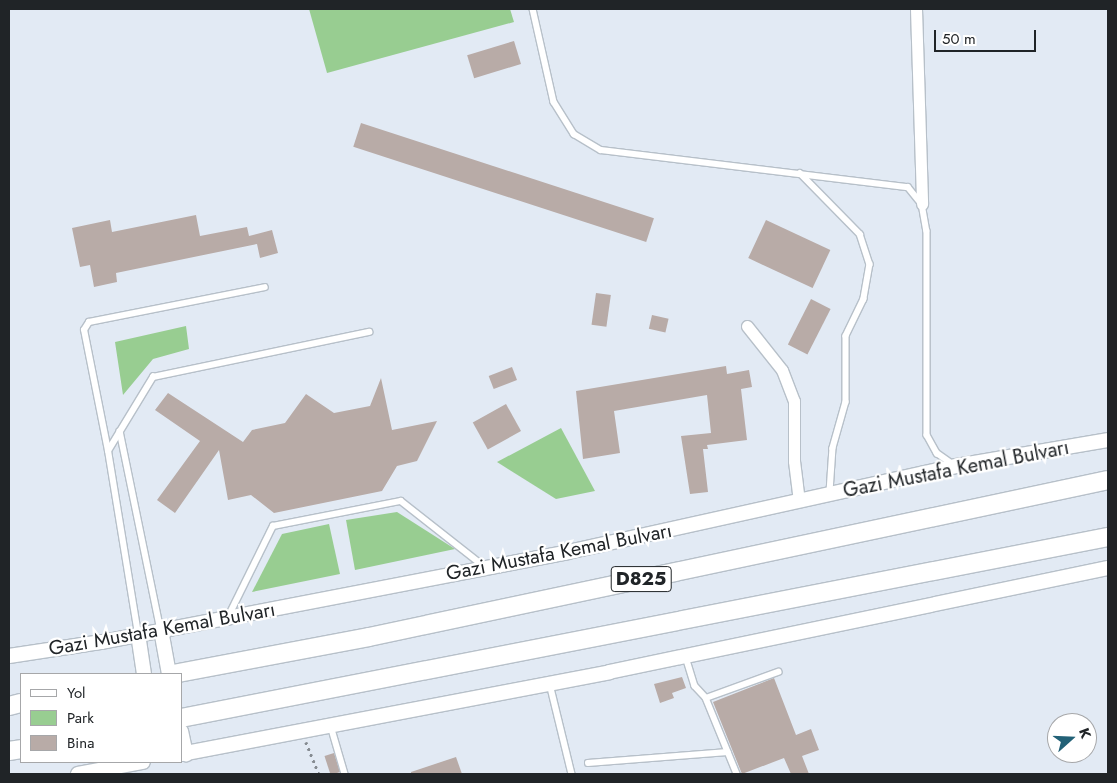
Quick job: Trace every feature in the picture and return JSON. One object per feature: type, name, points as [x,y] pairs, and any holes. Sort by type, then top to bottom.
[{"type":"highway","name":"Gazi Mustafa Kemal Bulvarı","points":[[178,673],[378,634],[1108,480]]},
{"type":"highway","name":"D825","points":[[182,718],[1108,537]]},
{"type":"street","points":[[916,9],[922,204]]},
{"type":"street","points":[[747,326],[782,370],[794,401],[794,461],[799,501]]},
{"type":"street","name":"Gazi Mustafa Kemal Bulvarı","points":[[9,656],[228,618],[486,567],[956,466],[1108,440]]},
{"type":"street","points":[[182,738],[184,754],[686,657],[1108,568]]},
{"type":"street","points":[[161,630],[169,673]]},
{"type":"street","points":[[138,634],[144,673]]},
{"type":"street","points":[[78,774],[138,763]]},
{"type":"lane","points":[[534,9],[554,102],[574,134],[601,150],[908,186],[922,204],[927,231],[926,435],[937,453],[956,466]]},
{"type":"lane","points":[[800,172],[860,234],[870,264],[864,299],[846,336],[846,402],[833,448],[830,494]]},
{"type":"lane","points":[[138,634],[108,451],[84,330],[89,322],[266,287]]},
{"type":"lane","points":[[108,451],[153,377],[369,332]]},
{"type":"lane","points":[[120,431],[161,630]]},
{"type":"lane","points":[[228,618],[273,526],[300,520],[401,501],[486,567]]},
{"type":"lane","points":[[686,657],[695,686],[706,698],[737,774]]},
{"type":"lane","points":[[706,698],[778,672]]},
{"type":"lane","points":[[550,684],[572,774]]},
{"type":"lane","points":[[331,726],[345,774]]},
{"type":"lane","points":[[588,762],[728,752]]},
{"type":"path","points":[[302,731],[318,774]]},
{"type":"green space","points":[[309,9],[510,9],[514,22],[327,73]]},
{"type":"green space","points":[[186,326],[189,349],[153,359],[123,395],[115,342]]},
{"type":"green space","points":[[561,428],[595,491],[556,499],[497,462]]},
{"type":"green space","points":[[397,512],[455,549],[355,570],[346,520]]},
{"type":"green space","points":[[329,524],[340,574],[252,592],[282,534]]},
{"type":"building","points":[[514,41],[521,64],[474,78],[467,55]]},
{"type":"building","points":[[361,123],[654,218],[646,242],[353,147]]},
{"type":"building","points":[[196,215],[200,236],[247,227],[249,236],[272,230],[278,253],[260,258],[257,244],[116,273],[117,282],[94,287],[90,265],[80,267],[72,228],[110,220],[112,232]]},
{"type":"building","points":[[766,220],[830,250],[813,288],[748,258]]},
{"type":"building","points":[[596,293],[611,295],[606,327],[592,325]]},
{"type":"building","points":[[811,299],[831,309],[807,354],[788,344]]},
{"type":"building","points":[[652,315],[669,319],[665,332],[649,329]]},
{"type":"building","points":[[726,366],[727,374],[749,370],[752,387],[741,389],[747,440],[707,445],[708,449],[703,449],[708,492],[690,494],[681,436],[711,433],[707,395],[614,411],[620,453],[583,459],[576,391]]},
{"type":"building","points":[[512,367],[517,380],[494,389],[489,376]]},
{"type":"building","points":[[381,378],[392,430],[437,421],[417,461],[397,466],[382,491],[274,513],[251,495],[228,500],[219,450],[175,513],[157,500],[200,441],[155,410],[168,393],[243,442],[252,430],[285,423],[306,394],[334,413],[370,406]]},
{"type":"building","points":[[506,404],[521,431],[488,450],[473,422]]},
{"type":"building","points":[[682,677],[686,688],[672,693],[674,698],[660,703],[654,684]]},
{"type":"building","points":[[774,678],[796,735],[811,729],[819,750],[802,756],[809,774],[791,774],[784,758],[742,774],[713,702]]},
{"type":"building","points":[[334,753],[340,772],[330,774],[324,756]]},
{"type":"building","points":[[456,757],[462,774],[411,774],[411,772]]}]
